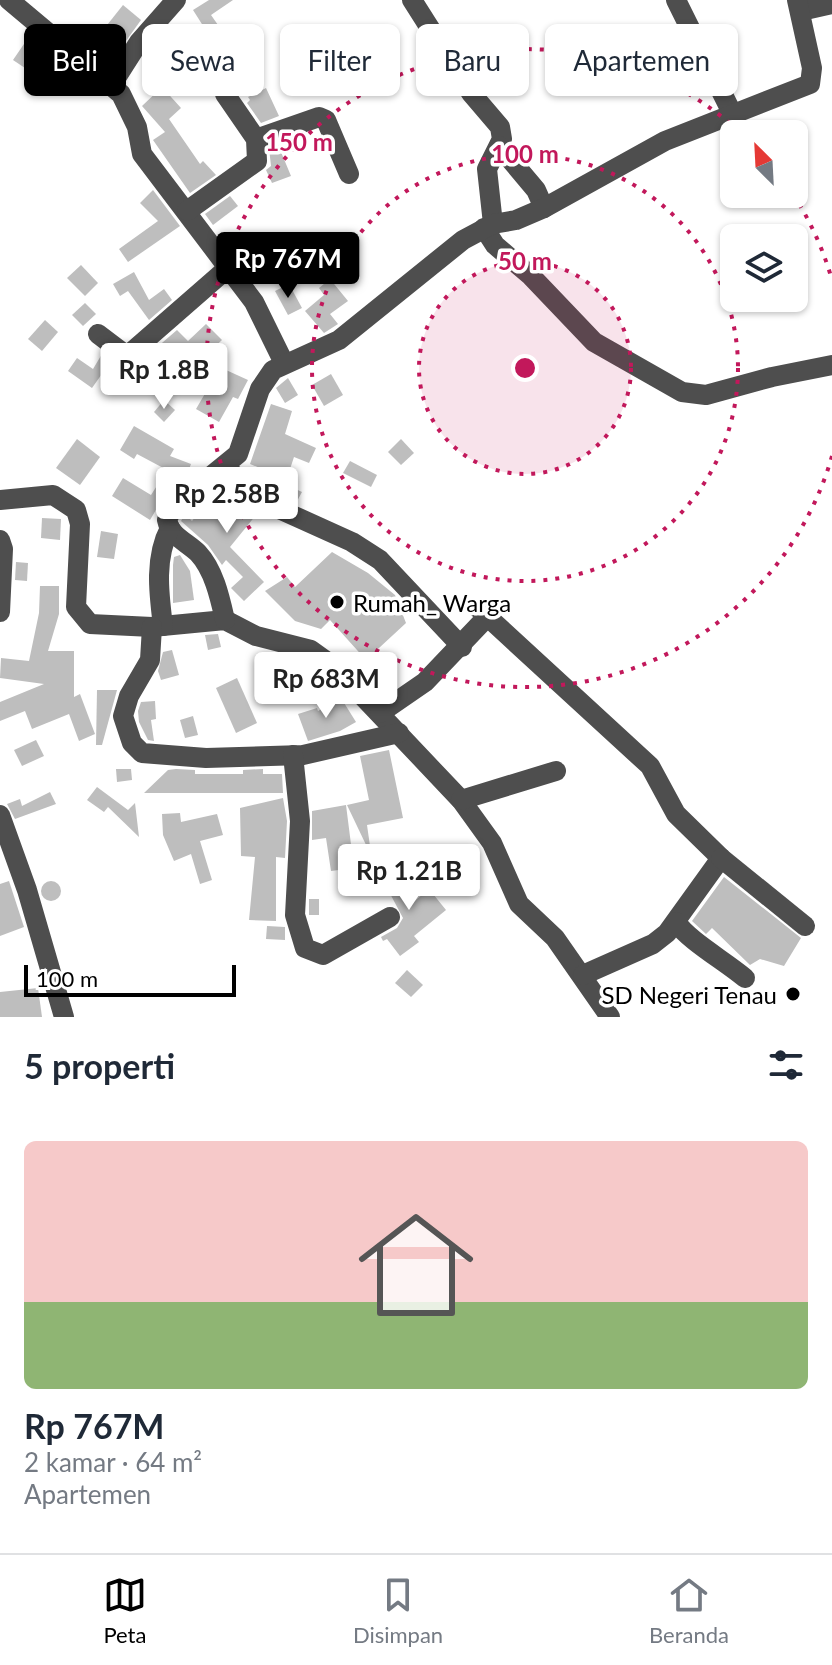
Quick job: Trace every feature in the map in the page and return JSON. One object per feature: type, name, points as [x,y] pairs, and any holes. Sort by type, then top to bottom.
[{"type":"street","points":[[9,0],[37,24]]},
{"type":"street","points":[[126,62],[139,42],[176,0]]},
{"type":"street","points":[[412,0],[471,93],[495,117],[500,127],[499,146],[487,169],[488,226],[495,245],[531,276],[594,342],[630,360],[673,388],[706,395],[832,365]]},
{"type":"street","points":[[676,0],[732,113]]},
{"type":"street","points":[[225,620],[221,599],[200,556],[170,528],[167,520],[173,507],[225,468],[245,441],[265,380],[284,363],[323,350],[339,340],[463,240],[488,226],[544,208],[665,141],[810,84],[812,68],[799,5],[832,4]]},
{"type":"street","points":[[122,96],[134,118],[142,154],[254,302],[284,363]]},
{"type":"street","points":[[187,211],[257,161],[256,139],[226,96]]},
{"type":"street","points":[[256,139],[319,117],[326,120],[349,174]]},
{"type":"street","points":[[499,146],[536,190],[544,208]]},
{"type":"street","points":[[98,334],[127,356],[229,267]]},
{"type":"street","points":[[225,468],[281,510],[352,542],[380,560],[462,647]]},
{"type":"street","points":[[0,500],[53,495],[71,504],[80,524],[77,613],[90,624],[157,627],[225,620],[256,636],[311,650],[336,668],[461,800],[492,843],[519,904],[555,938],[610,1017]]},
{"type":"street","points":[[170,528],[162,545],[157,627],[150,660],[124,707],[123,716],[137,749],[156,756],[206,758],[293,755],[399,733]]},
{"type":"street","points":[[0,540],[3,549],[0,612]]},
{"type":"street","points":[[380,713],[425,682],[462,647],[483,613],[650,766],[676,814],[721,858],[805,926]]},
{"type":"street","points":[[293,755],[300,821],[295,915],[300,939],[308,951],[323,955],[390,917]]},
{"type":"street","points":[[461,800],[556,771]]},
{"type":"street","points":[[0,815],[43,938],[64,1017]]},
{"type":"street","points":[[583,975],[653,944],[676,922],[721,858]]},
{"type":"street","points":[[676,922],[687,936],[711,950],[745,978]]},
{"type":"building","points":[[209,0],[233,0],[211,15],[217,24],[202,24],[193,10]]},
{"type":"building","points":[[123,5],[141,20],[126,41],[126,24],[108,24]]},
{"type":"building","points":[[24,44],[24,67],[13,60]]},
{"type":"building","points":[[264,89],[279,116],[261,123],[247,103],[250,96],[264,96]]},
{"type":"building","points":[[153,96],[170,96],[181,108],[169,119],[200,164],[203,161],[216,175],[190,193],[153,140],[165,132],[142,106]]},
{"type":"building","points":[[285,143],[288,149],[281,152],[291,176],[272,183],[266,170],[271,166],[269,148]]},
{"type":"building","points":[[153,190],[180,226],[128,262],[119,249],[158,221],[140,203]]},
{"type":"building","points":[[230,196],[238,206],[213,225],[205,214]]},
{"type":"building","points":[[81,265],[98,283],[85,296],[67,278]]},
{"type":"building","points":[[134,272],[149,300],[164,289],[172,300],[149,320],[128,291],[120,296],[113,284]]},
{"type":"building","points":[[330,279],[348,301],[330,314],[338,324],[324,333],[305,311],[324,295],[319,288]]},
{"type":"building","points":[[289,284],[302,308],[288,315],[275,291]]},
{"type":"building","points":[[85,303],[96,314],[83,326],[72,315]]},
{"type":"building","points":[[45,320],[58,332],[42,351],[28,339]]},
{"type":"building","points":[[206,324],[222,340],[192,369],[173,349],[144,377],[134,367],[177,330],[188,341]]},
{"type":"building","points":[[102,354],[119,366],[112,377],[104,371],[92,388],[68,371],[77,358],[93,369]]},
{"type":"building","points":[[215,365],[248,380],[238,399],[233,397],[219,422],[196,409],[210,385],[206,383]]},
{"type":"building","points":[[331,374],[343,395],[324,406],[312,385]]},
{"type":"building","points":[[288,378],[298,395],[285,403],[276,388]]},
{"type":"building","points":[[164,400],[175,410],[164,422],[154,412]]},
{"type":"building","points":[[271,404],[292,411],[285,434],[316,448],[309,463],[294,457],[285,484],[302,492],[296,503],[256,475],[260,468],[250,464]]},
{"type":"building","points":[[134,426],[174,449],[170,456],[191,464],[185,480],[181,478],[163,498],[150,520],[112,496],[123,478],[151,495],[167,470],[137,454],[134,459],[120,450]]},
{"type":"building","points":[[77,439],[100,457],[80,485],[56,468]]},
{"type":"building","points":[[401,439],[414,453],[401,465],[388,452]]},
{"type":"building","points":[[350,461],[377,475],[371,487],[343,473]]},
{"type":"building","points":[[218,488],[239,504],[243,498],[260,510],[230,547],[264,582],[244,601],[231,588],[243,577],[226,560],[222,565],[208,545],[181,521],[185,514],[192,521]]},
{"type":"building","points":[[42,518],[61,519],[60,540],[41,538]]},
{"type":"building","points":[[101,531],[118,534],[114,559],[97,557]]},
{"type":"building","name":"Rumah_ Warga","points":[[332,552],[368,573],[395,595],[406,623],[366,660],[330,620],[321,629],[295,621],[265,591],[287,577],[295,587]]},
{"type":"building","points":[[180,555],[190,571],[194,600],[173,603],[174,557]]},
{"type":"building","points":[[16,562],[28,563],[27,581],[15,580]]},
{"type":"building","points":[[40,586],[59,586],[59,614],[48,651],[74,651],[74,697],[80,694],[95,734],[79,741],[69,714],[32,729],[25,711],[0,721],[0,702],[44,684],[0,678],[1,658],[29,661],[39,613]]},
{"type":"building","points":[[218,634],[221,647],[208,650],[205,635]]},
{"type":"building","points":[[172,650],[179,675],[161,680],[158,671],[163,652]]},
{"type":"building","points":[[288,658],[305,662],[314,672],[283,686],[273,664]]},
{"type":"building","points":[[237,678],[257,723],[236,733],[216,688]]},
{"type":"building","points":[[97,690],[117,690],[102,745],[96,745]]},
{"type":"building","points":[[341,698],[356,722],[340,731],[308,741],[298,714],[317,708],[318,711]]},
{"type":"building","points":[[155,701],[156,719],[151,720],[154,741],[148,740],[139,722],[138,711],[141,702]]},
{"type":"building","points":[[193,716],[198,735],[185,738],[180,720]]},
{"type":"building","points":[[36,740],[44,756],[22,766],[14,750]]},
{"type":"building","points":[[389,750],[403,818],[367,825],[370,846],[367,847],[347,805],[369,800],[360,756]]},
{"type":"building","points":[[116,769],[131,769],[132,780],[117,782]]},
{"type":"building","points":[[263,769],[263,774],[282,774],[283,793],[144,793],[168,770],[195,770],[195,774],[243,774],[243,770]]},
{"type":"building","points":[[97,787],[128,810],[135,803],[139,837],[108,807],[104,812],[87,800]]},
{"type":"building","points":[[50,792],[56,804],[15,819],[7,804],[20,799],[22,806]]},
{"type":"building","points":[[283,798],[287,821],[285,858],[276,857],[276,921],[249,920],[255,857],[241,856],[240,808]]},
{"type":"building","points":[[346,805],[354,868],[331,871],[326,838],[312,840],[312,811]]},
{"type":"building","points":[[180,813],[181,822],[217,814],[223,835],[200,841],[212,880],[200,884],[191,854],[174,861],[163,835],[162,814]]},
{"type":"building","points":[[392,864],[411,904],[429,889],[446,910],[414,936],[419,942],[400,956],[387,939],[383,941],[381,937],[397,928],[403,918],[378,871]]},
{"type":"building","points":[[724,877],[801,938],[784,966],[760,959],[750,965],[712,928],[706,934],[692,921]]},
{"type":"building","points":[[9,881],[24,927],[0,936],[0,884]]},
{"type":"building","points":[[47,881],[55,881],[61,891],[55,901],[47,901],[41,895],[41,887]]},
{"type":"building","points":[[309,899],[319,899],[319,915],[309,915]]},
{"type":"building","points":[[267,926],[285,927],[285,940],[266,939]]},
{"type":"building","points":[[407,970],[423,985],[411,997],[395,983]]},
{"type":"building","points":[[38,988],[42,1017],[0,1017],[0,992]]},
{"type":"place","name":"Rumah_ Warga","points":[[337,602]]},
{"type":"place","name":"SD Negeri Tenau","points":[[793,994]]}]
